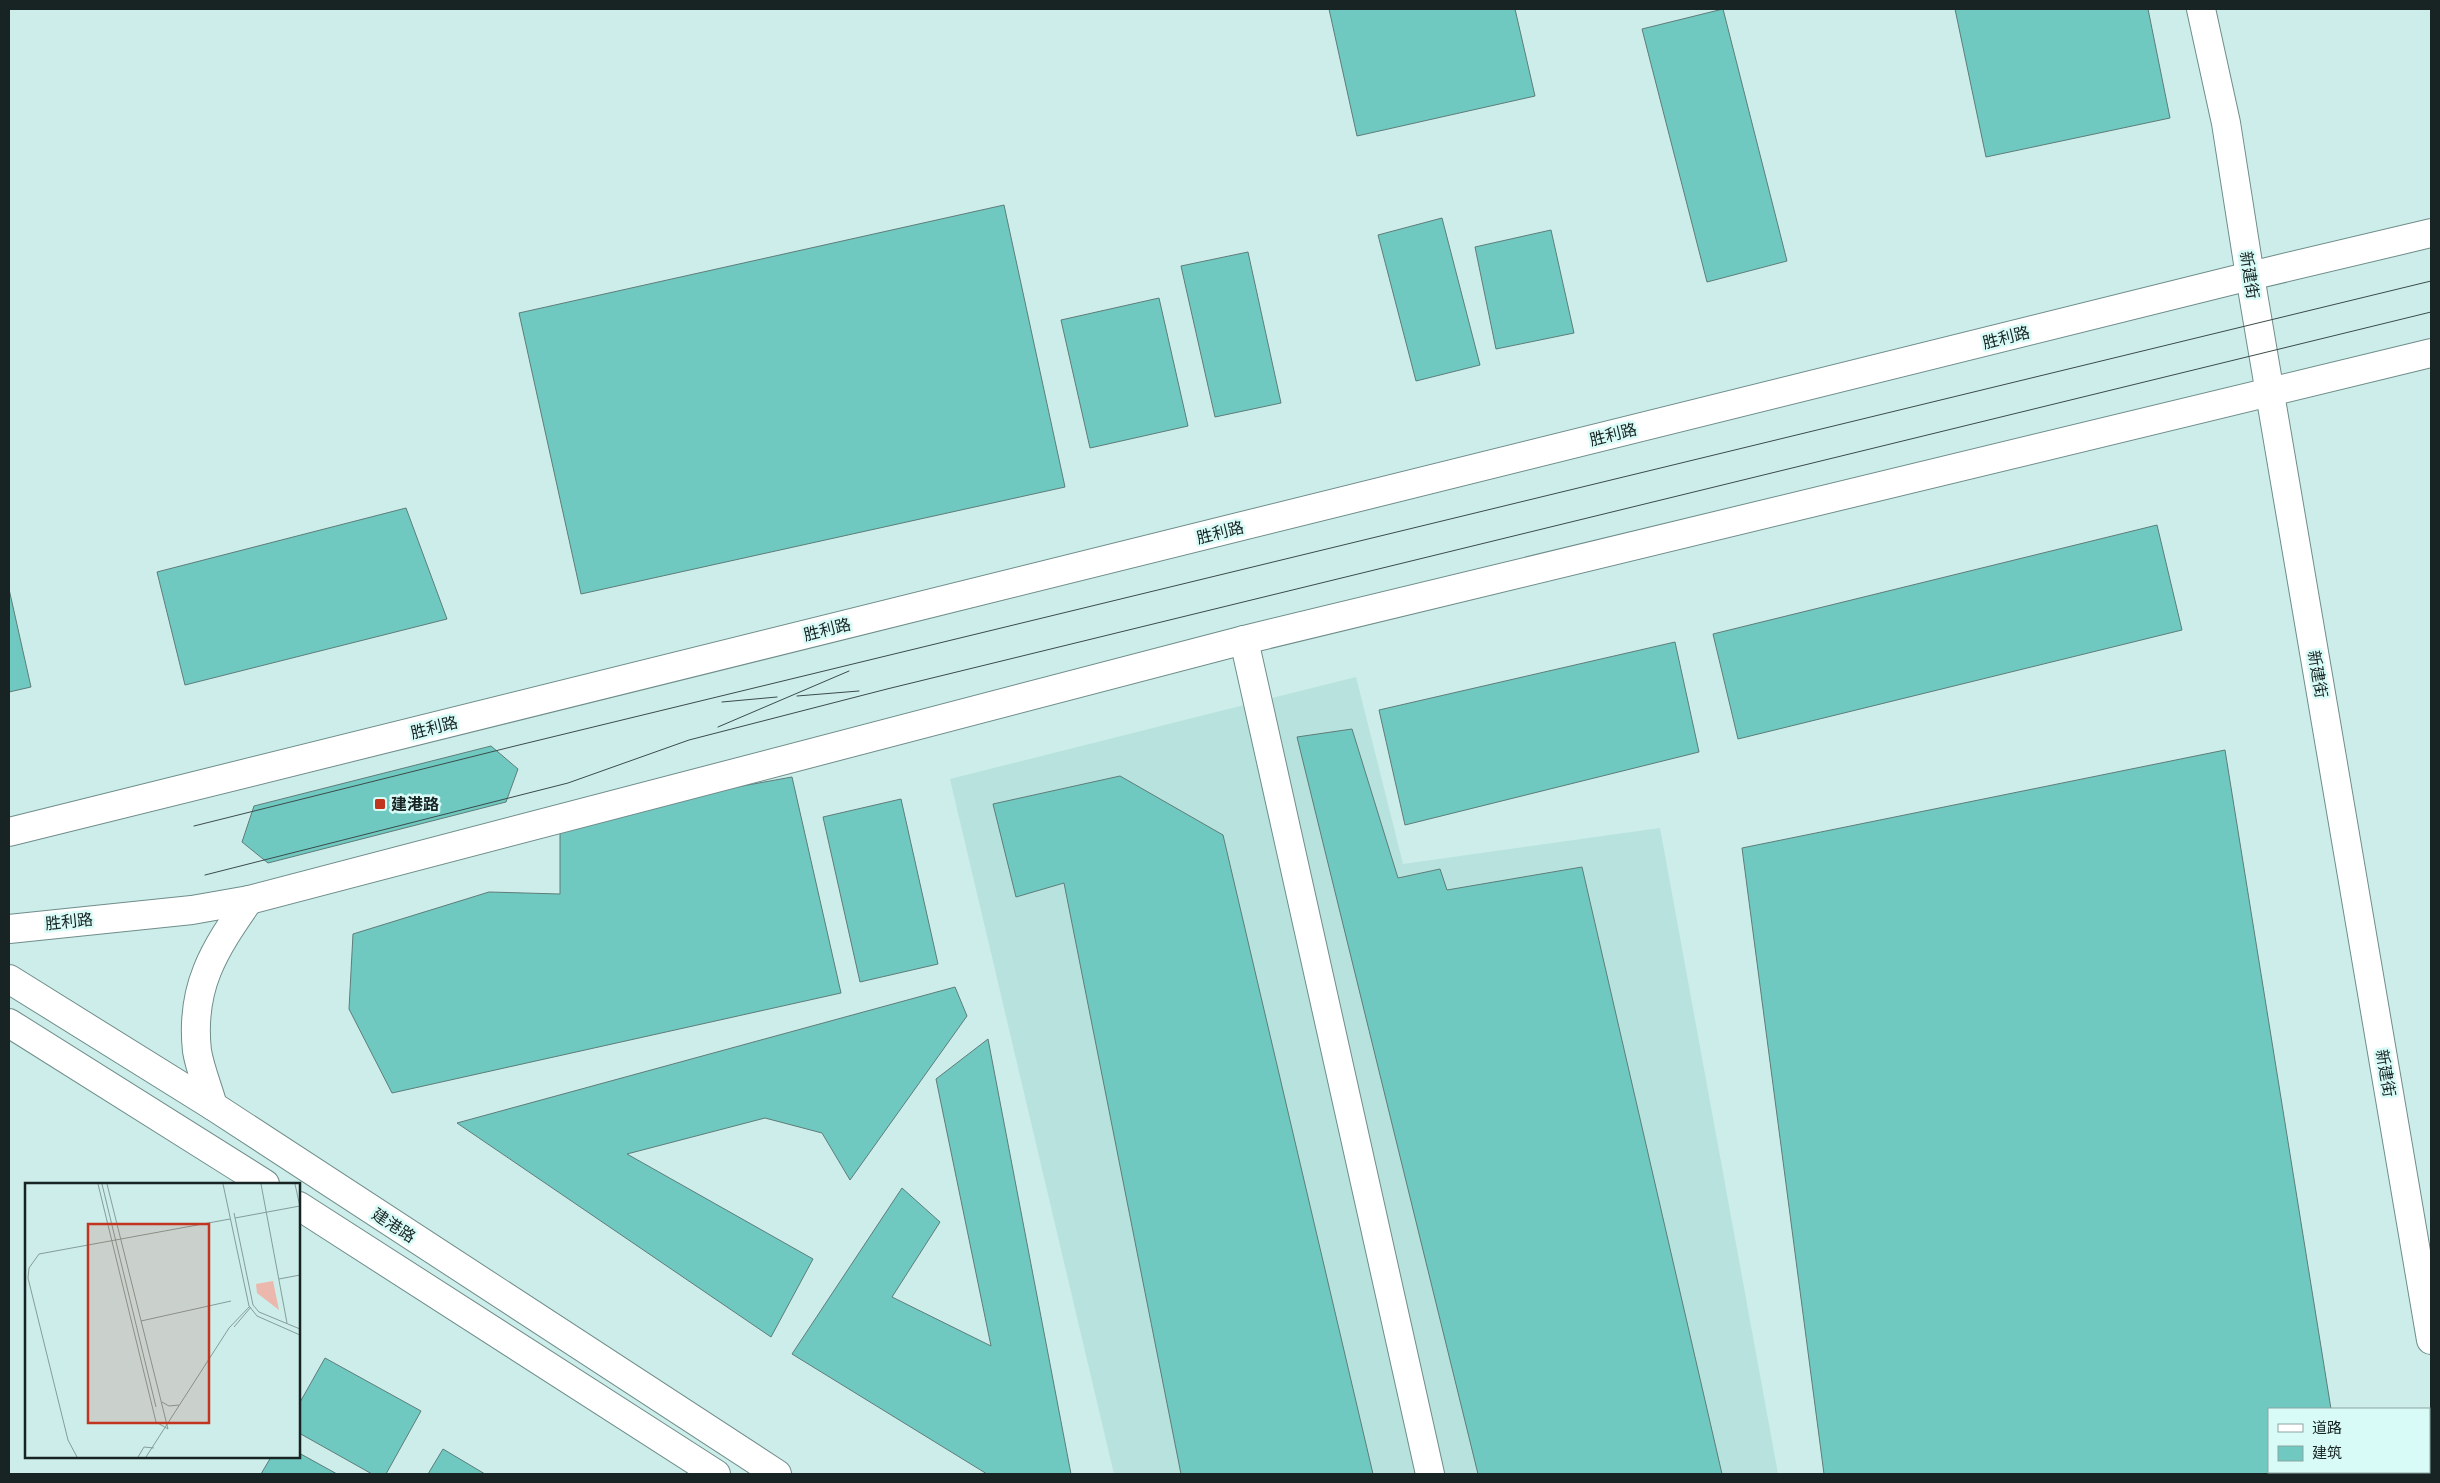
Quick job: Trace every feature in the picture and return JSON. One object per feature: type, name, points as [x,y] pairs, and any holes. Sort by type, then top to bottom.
[{"type":"main road","name":"新建街","points":[[2201,9],[2226,124],[2250,276],[2431,1340]]},
{"type":"main road","name":"胜利路","points":[[9,832],[2250,276],[2431,233]]},
{"type":"main road","name":"胜利路","points":[[9,929],[192,910],[249,900],[1244,640],[2431,352]]},
{"type":"main road","points":[[1244,640],[1430,1474]]},
{"type":"main road","points":[[212,1106],[198,1053],[195,1022],[200,993],[209,962],[249,900]]},
{"type":"main road","name":"建港路","points":[[9,979],[212,1106],[777,1474]]},
{"type":"main road","points":[[9,1023],[263,1183]]},
{"type":"main road","points":[[300,1207],[716,1474]]},
{"type":"shaded area","points":[[1356,677],[1403,864],[1660,828],[1778,1474],[1114,1474],[950,779]]},
{"type":"building","points":[[1329,9],[1515,9],[1535,96],[1357,136]]},
{"type":"building","points":[[1723,9],[1787,261],[1707,282],[1642,29]]},
{"type":"building","points":[[1955,9],[2148,9],[2170,118],[1986,157]]},
{"type":"building","points":[[1004,205],[1065,487],[581,594],[519,313]]},
{"type":"building","points":[[1442,218],[1480,365],[1416,381],[1378,235]]},
{"type":"building","points":[[1551,230],[1574,333],[1496,349],[1475,247]]},
{"type":"building","points":[[1248,252],[1281,403],[1215,417],[1181,266]]},
{"type":"building","points":[[1159,298],[1188,426],[1090,448],[1061,320]]},
{"type":"building","points":[[406,508],[447,619],[185,685],[157,572]]},
{"type":"building","points":[[2157,525],[2182,630],[1738,739],[1713,634]]},
{"type":"building","points":[[9,589],[31,687],[9,692]]},
{"type":"building","points":[[1675,642],[1699,752],[1405,825],[1379,710]]},
{"type":"building","points":[[1352,729],[1398,878],[1440,869],[1447,890],[1582,867],[1722,1474],[1478,1474],[1297,737]]},
{"type":"building","name":"建港路","points":[[491,746],[518,769],[506,802],[268,863],[242,842],[254,806]]},
{"type":"building","points":[[2225,750],[2331,1408],[2268,1408],[2268,1473],[2342,1474],[1824,1474],[1742,848]]},
{"type":"building","points":[[1120,776],[1223,835],[1373,1474],[1181,1474],[1064,883],[1016,897],[993,804]]},
{"type":"building","points":[[792,777],[841,993],[392,1093],[349,1009],[353,934],[489,892],[560,894],[560,819]]},
{"type":"building","points":[[901,799],[938,964],[860,982],[823,817]]},
{"type":"building","points":[[955,987],[967,1016],[850,1180],[822,1133],[765,1118],[627,1154],[813,1259],[771,1337],[457,1123]]},
{"type":"building","points":[[988,1039],[1071,1474],[987,1474],[792,1354],[902,1188],[940,1222],[892,1297],[991,1346],[936,1079]]},
{"type":"building","points":[[325,1358],[421,1411],[386,1474],[372,1474],[300,1434],[300,1402]]},
{"type":"building","points":[[443,1449],[485,1474],[428,1474]]},
{"type":"building","points":[[300,1454],[337,1474],[261,1474],[270,1458],[300,1458]]},
{"type":"tram line","points":[[194,826],[515,746],[2431,281]]},
{"type":"tram line","points":[[205,875],[568,783],[689,740],[887,689],[2431,312]]},
{"type":"tram line","points":[[718,727],[849,671]]},
{"type":"tram line","points":[[797,696],[859,691]]},
{"type":"tram line","points":[[722,702],[777,697]]},
{"type":"place","name":"建港路","points":[[380,804]]}]
